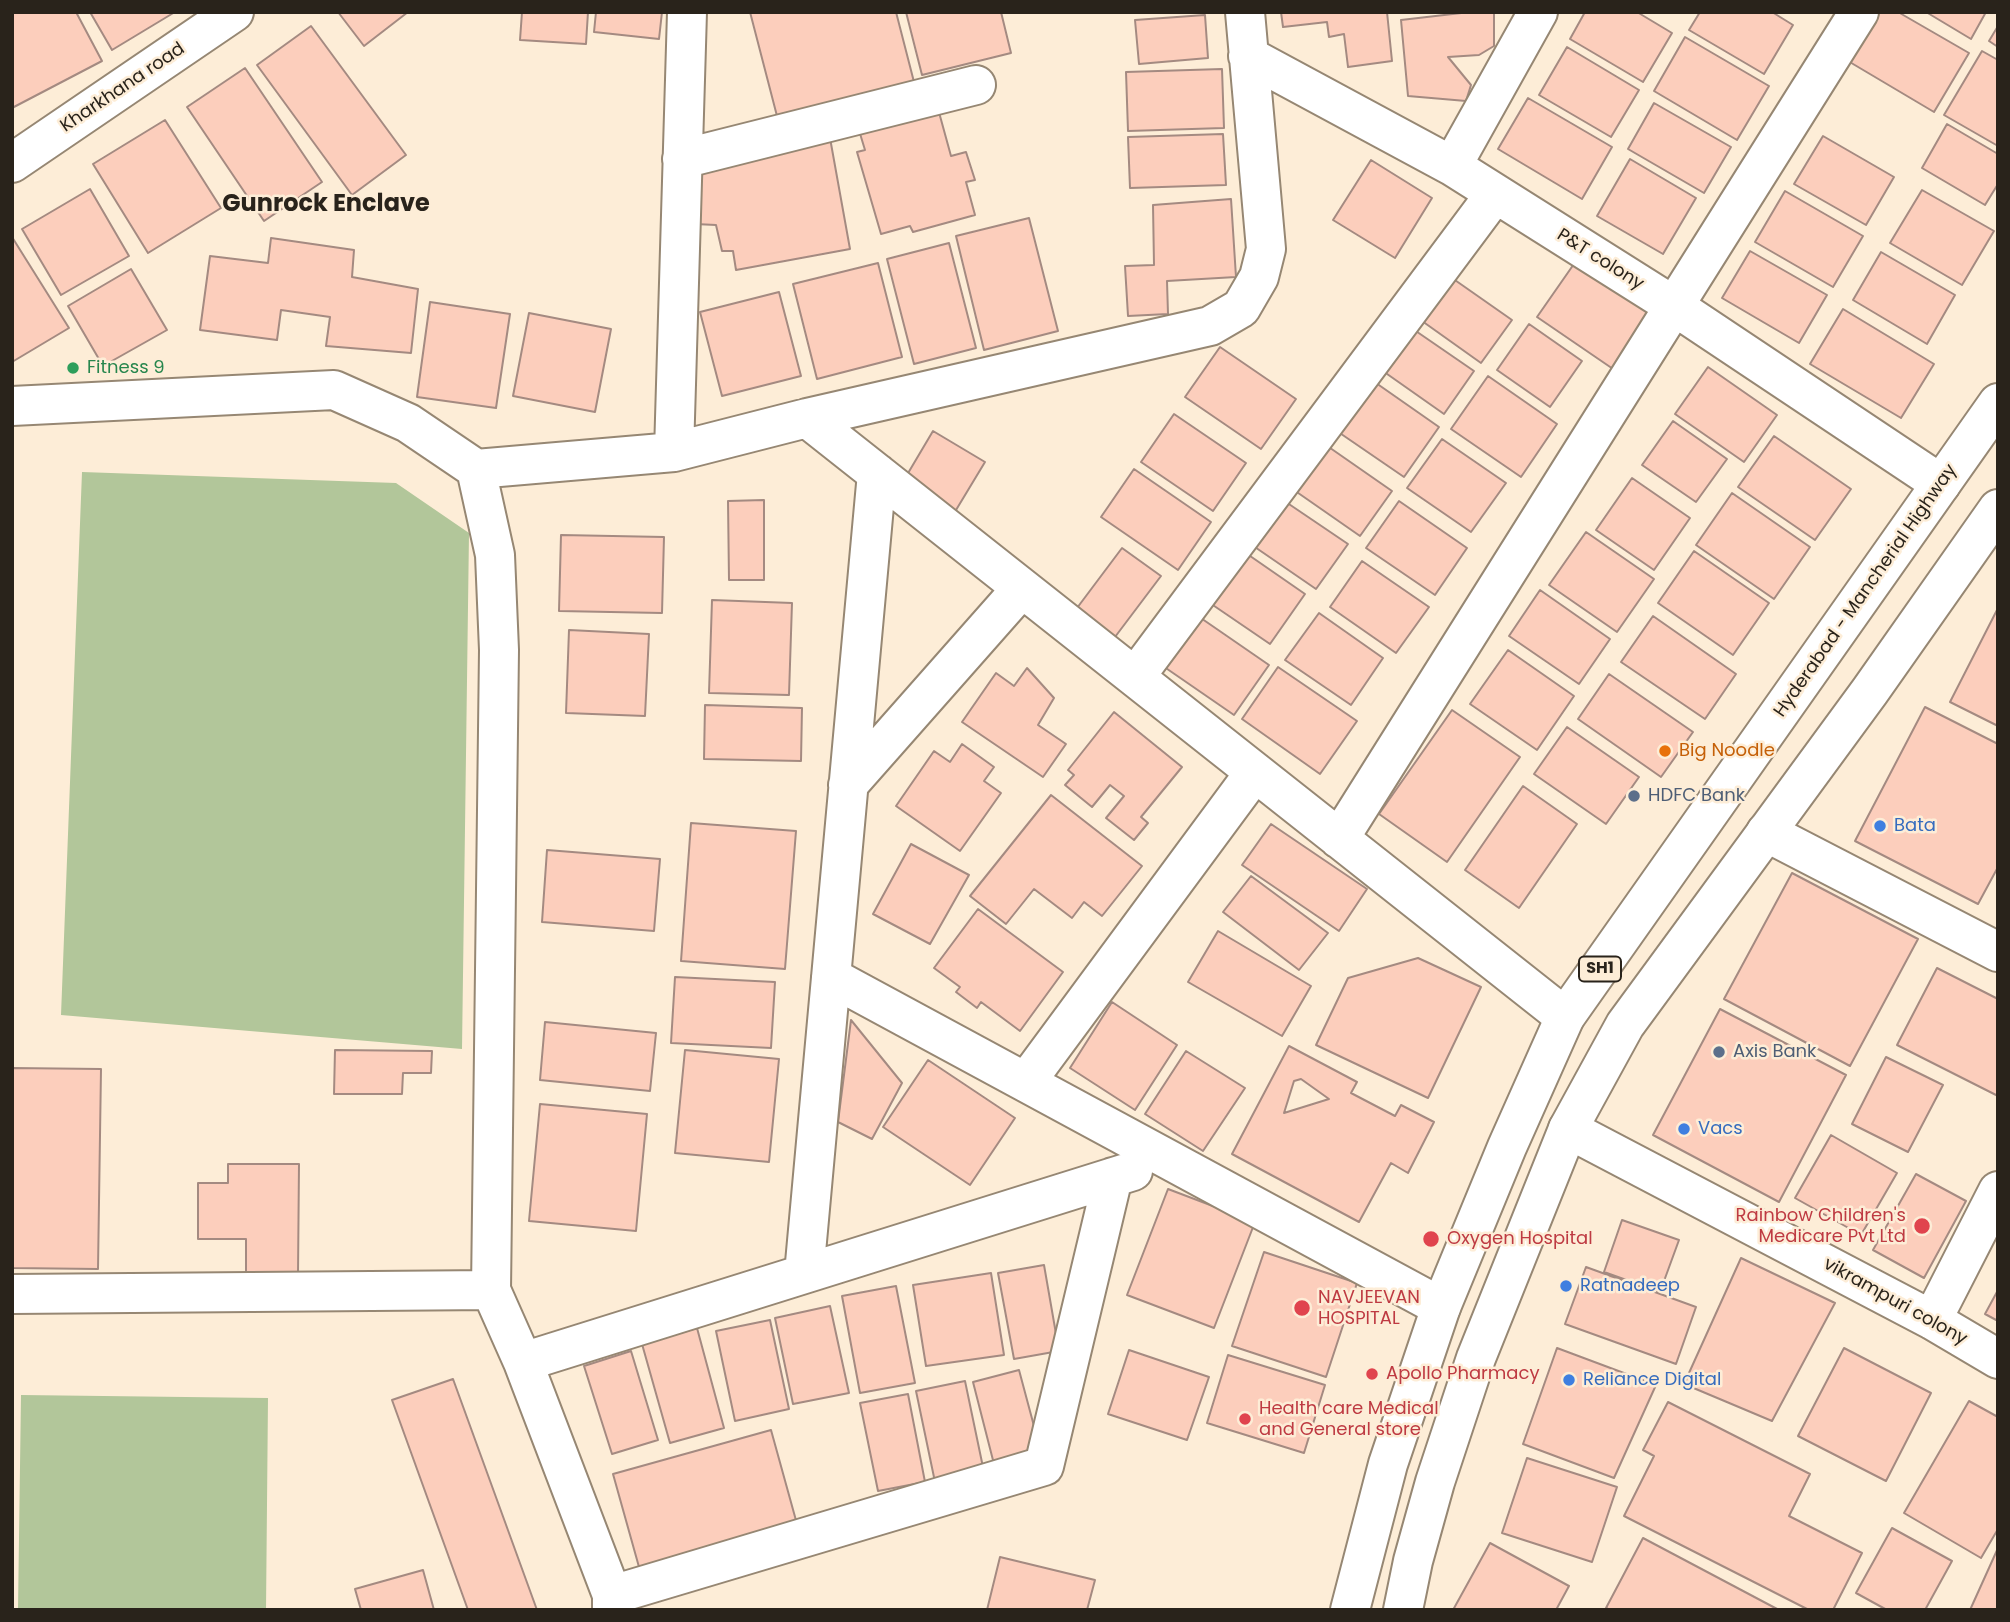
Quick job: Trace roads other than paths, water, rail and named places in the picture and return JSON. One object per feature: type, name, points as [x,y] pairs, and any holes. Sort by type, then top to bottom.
[{"type":"street","name":"Kharkhana road","points":[[12,163],[234,12]]},
{"type":"street","points":[[674,452],[687,12]]},
{"type":"street","points":[[12,406],[334,390],[408,423],[476,469],[674,452],[807,418],[1210,326],[1241,308],[1259,276],[1266,249],[1245,12]]},
{"type":"street","points":[[1339,839],[1859,12]]},
{"type":"street","points":[[1452,166],[1529,20]]},
{"type":"street","name":"P&T colony","points":[[1248,56],[1452,166],[1674,306],[1941,484]]},
{"type":"street","points":[[682,159],[976,85]]},
{"type":"street","points":[[1135,677],[1495,194]]},
{"type":"street","name":"Hyderabad - Mancherial Highway","points":[[1350,1610],[1388,1464],[1441,1307],[1507,1147],[1565,1017],[1998,403]]},
{"type":"street","points":[[807,418],[1565,1017]]},
{"type":"street","points":[[476,469],[495,555],[499,650],[491,1290],[523,1362],[612,1602],[1044,1466],[1113,1177]]},
{"type":"street","points":[[804,1274],[877,473]]},
{"type":"street","points":[[1403,1610],[1431,1495],[1476,1358],[1568,1129],[1625,1025],[1991,531]]},
{"type":"street","points":[[848,785],[1022,588]]},
{"type":"street","points":[[1026,1082],[1255,772]]},
{"type":"street","points":[[1766,832],[1998,951]]},
{"type":"street","points":[[831,977],[1441,1307]]},
{"type":"street","name":"vikrampuri colony","points":[[1568,1129],[1932,1320],[1998,1359]]},
{"type":"street","points":[[523,1362],[1170,1160]]},
{"type":"street","points":[[1932,1320],[1998,1191]]},
{"type":"street","points":[[12,1294],[491,1290]]},
{"type":"place","name":"Fitness 9","points":[[73,368]]},
{"type":"place","name":"Big Noodle","points":[[1665,751]]},
{"type":"place","name":"HDFC Bank","points":[[1634,796]]},
{"type":"place","name":"Bata","points":[[1880,826]]},
{"type":"place","name":"Axis Bank","points":[[1719,1052]]},
{"type":"place","name":"Vacs","points":[[1684,1129]]},
{"type":"place","name":"Rainbow Children's Medicare Pvt Ltd","points":[[1922,1226]]},
{"type":"place","name":"Oxygen Hospital","points":[[1431,1239]]},
{"type":"place","name":"Ratnadeep","points":[[1566,1286]]},
{"type":"place","name":"NAVJEEVAN HOSPITAL","points":[[1302,1308]]},
{"type":"place","name":"Apollo Pharmacy","points":[[1372,1374]]},
{"type":"place","name":"Reliance Digital","points":[[1569,1380]]},
{"type":"place","name":"Health care Medical and General store","points":[[1245,1419]]},
{"type":"district","name":"Gunrock Enclave","points":[[326,205]]}]
